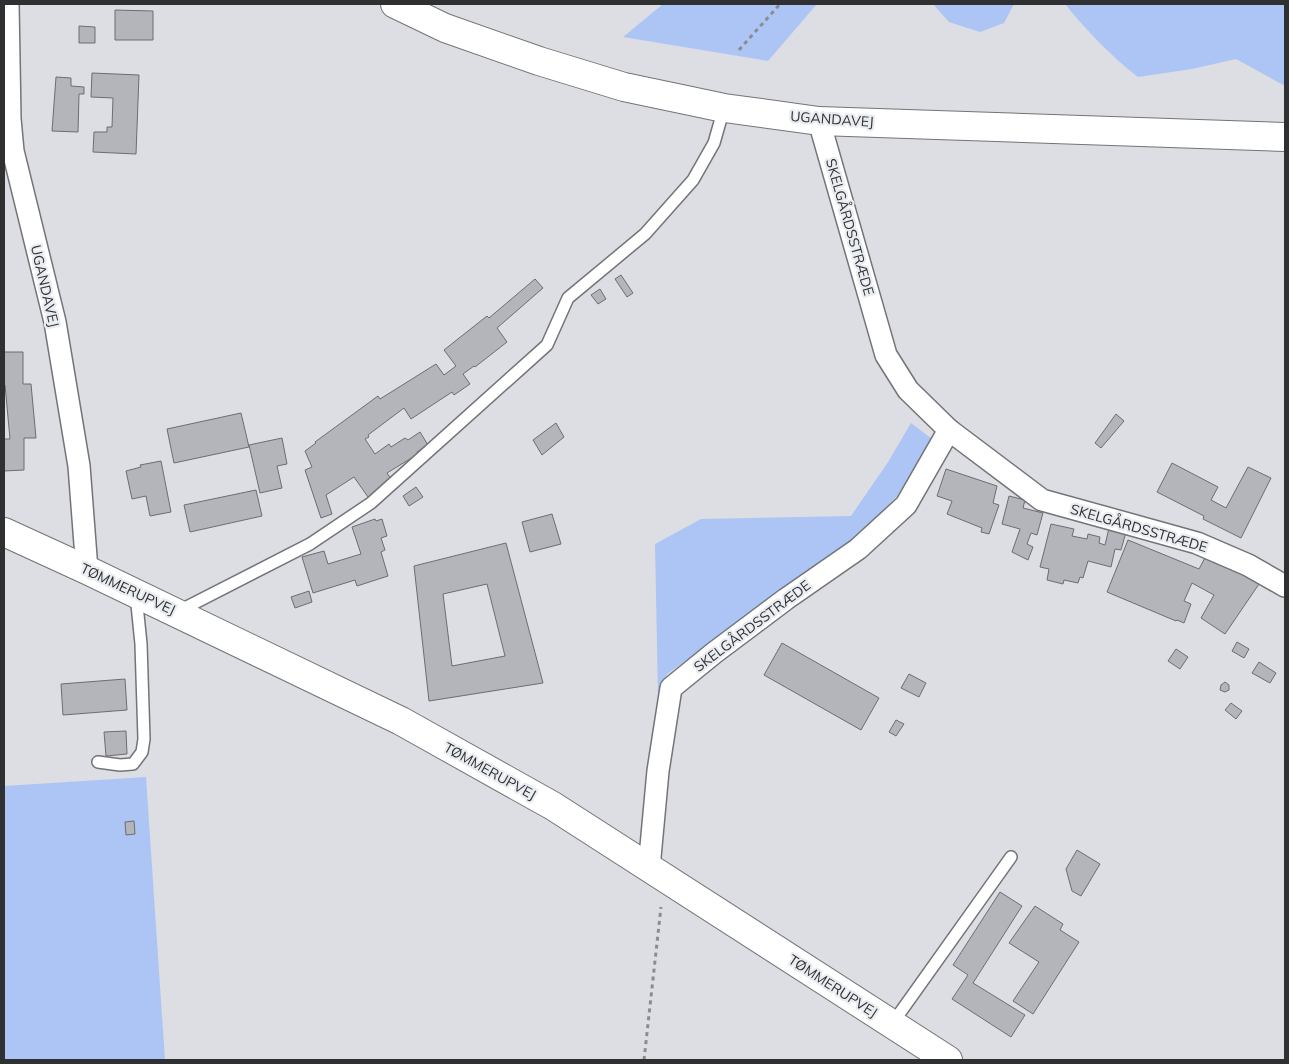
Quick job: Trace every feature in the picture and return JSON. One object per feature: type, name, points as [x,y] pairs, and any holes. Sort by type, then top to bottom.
[{"type":"street","name":"UGANDAVEJ","points":[[8,4],[10,119],[13,151],[55,322],[79,466],[87,570]]},
{"type":"street","name":"UGANDAVEJ","points":[[395,4],[445,28],[540,61],[624,87],[724,108],[819,120],[1285,137]]},
{"type":"street","name":"SKELGÅRDSSTRÆDE","points":[[819,120],[886,355],[908,390],[949,430],[1042,500],[1197,543],[1248,565],[1285,586]]},
{"type":"street","name":"SKELGÅRDSSTRÆDE","points":[[657,873],[658,771],[671,688],[779,604],[858,549],[906,505],[949,430]]},
{"type":"street","name":"TØMMERUPVEJ","points":[[4,532],[177,612],[401,720],[553,806],[948,1060]]},
{"type":"lane","points":[[177,612],[310,544],[371,503],[547,345],[568,298],[645,234],[693,180],[714,143],[724,108]]},
{"type":"lane","points":[[98,762],[120,766],[132,764],[142,752],[144,739],[141,654],[136,593]]},
{"type":"lane","points":[[892,1024],[1011,857]]},
{"type":"path","points":[[739,50],[780,4]]},
{"type":"path","points":[[644,1060],[657,873]]},
{"type":"shaded area","points":[[663,4],[817,4],[768,61],[623,37]]},
{"type":"shaded area","points":[[933,4],[1014,4],[1004,23],[980,32],[949,22]]},
{"type":"shaded area","points":[[1065,4],[1285,4],[1285,86],[1236,59],[1192,69],[1138,77],[1099,42]]},
{"type":"shaded area","points":[[911,423],[932,439],[898,495],[849,545],[667,674],[658,696],[655,544],[701,519],[851,516],[888,462]]},
{"type":"shaded area","points":[[146,777],[165,1060],[4,1060],[4,786]]},
{"type":"building","points":[[115,10],[153,11],[153,40],[115,40]]},
{"type":"building","points":[[79,26],[95,27],[95,43],[79,43]]},
{"type":"building","points":[[92,73],[139,75],[136,154],[93,152],[94,132],[107,132],[107,127],[112,127],[113,98],[91,97]]},
{"type":"building","points":[[56,77],[71,78],[71,86],[84,87],[84,94],[79,94],[78,132],[52,131]]},
{"type":"building","points":[[621,275],[633,293],[627,297],[615,279]]},
{"type":"building","points":[[535,279],[543,288],[497,328],[507,342],[463,374],[470,384],[454,395],[452,392],[411,419],[404,408],[365,439],[375,454],[389,444],[391,447],[405,438],[408,440],[420,432],[428,445],[417,452],[418,454],[387,473],[391,479],[368,497],[354,477],[326,495],[332,514],[321,518],[305,470],[312,467],[305,451],[378,396],[380,399],[436,364],[444,375],[456,366],[444,350],[487,316],[489,318]]},
{"type":"building","points":[[600,289],[606,299],[598,304],[591,295]]},
{"type":"building","points":[[4,352],[23,352],[23,384],[31,384],[36,438],[24,438],[24,470],[4,471],[4,439],[10,439],[4,385]]},
{"type":"building","points":[[241,413],[249,447],[174,463],[167,429]]},
{"type":"building","points":[[1116,414],[1124,421],[1101,448],[1095,443]]},
{"type":"building","points":[[556,423],[564,437],[542,455],[533,440]]},
{"type":"building","points":[[282,438],[287,464],[277,466],[282,488],[260,493],[249,445]]},
{"type":"building","points":[[161,461],[171,512],[150,516],[146,496],[132,499],[126,471],[141,467],[140,465]]},
{"type":"building","points":[[1172,463],[1218,487],[1211,500],[1226,508],[1248,467],[1271,478],[1241,538],[1203,519],[1204,516],[1157,492]]},
{"type":"building","points":[[946,469],[997,486],[993,503],[999,505],[989,534],[981,532],[982,528],[947,514],[952,501],[937,496]]},
{"type":"building","points":[[416,487],[423,497],[409,506],[403,496]]},
{"type":"building","points":[[256,490],[262,516],[190,532],[184,505]]},
{"type":"building","points":[[1009,496],[1025,500],[1023,508],[1043,513],[1037,535],[1031,533],[1027,544],[1033,547],[1028,560],[1012,552],[1020,529],[1002,524]]},
{"type":"building","points":[[552,514],[561,544],[530,552],[522,522]]},
{"type":"building","points":[[375,519],[376,521],[382,519],[387,536],[381,538],[385,550],[381,552],[388,576],[357,586],[355,580],[313,593],[302,557],[324,551],[328,564],[361,554],[352,527]]},
{"type":"building","points":[[1051,524],[1074,529],[1072,536],[1087,539],[1088,534],[1100,537],[1099,543],[1105,545],[1109,528],[1126,532],[1121,550],[1115,549],[1111,567],[1088,561],[1083,578],[1080,577],[1078,583],[1064,580],[1063,584],[1047,580],[1049,569],[1040,567]]},
{"type":"building","points":[[1128,540],[1199,569],[1207,554],[1233,567],[1259,584],[1225,634],[1201,618],[1214,595],[1192,583],[1184,601],[1191,604],[1184,623],[1176,621],[1107,592]]},
{"type":"building","points":[[506,543],[543,683],[429,701],[414,566]],"holes":[[[487,584],[505,656],[452,666],[443,594]]]},
{"type":"building","points":[[309,591],[312,602],[295,608],[291,597]]},
{"type":"building","points":[[1237,642],[1249,649],[1244,658],[1232,651]]},
{"type":"building","points":[[782,643],[879,698],[861,730],[764,675]]},
{"type":"building","points":[[1176,649],[1188,657],[1180,669],[1168,661]]},
{"type":"building","points":[[1259,662],[1276,673],[1270,683],[1252,673]]},
{"type":"building","points":[[909,674],[926,683],[919,697],[901,688]]},
{"type":"building","points":[[125,679],[127,710],[63,715],[61,684]]},
{"type":"building","points":[[1225,682],[1229,685],[1229,690],[1225,692],[1220,690],[1221,685]]},
{"type":"building","points":[[1231,703],[1242,711],[1236,719],[1225,710]]},
{"type":"building","points":[[896,720],[904,724],[896,736],[889,732]]},
{"type":"building","points":[[126,731],[127,754],[106,756],[104,732]]},
{"type":"building","points":[[134,821],[135,834],[126,835],[125,822]]},
{"type":"building","points":[[1077,850],[1100,864],[1081,896],[1072,891],[1066,869]]},
{"type":"building","points":[[1000,892],[1022,906],[973,983],[1025,1015],[1011,1037],[952,999],[968,975],[953,965]]},
{"type":"building","points":[[1035,906],[1063,924],[1060,930],[1079,942],[1033,1014],[1013,1001],[1039,962],[1009,943]]}]
